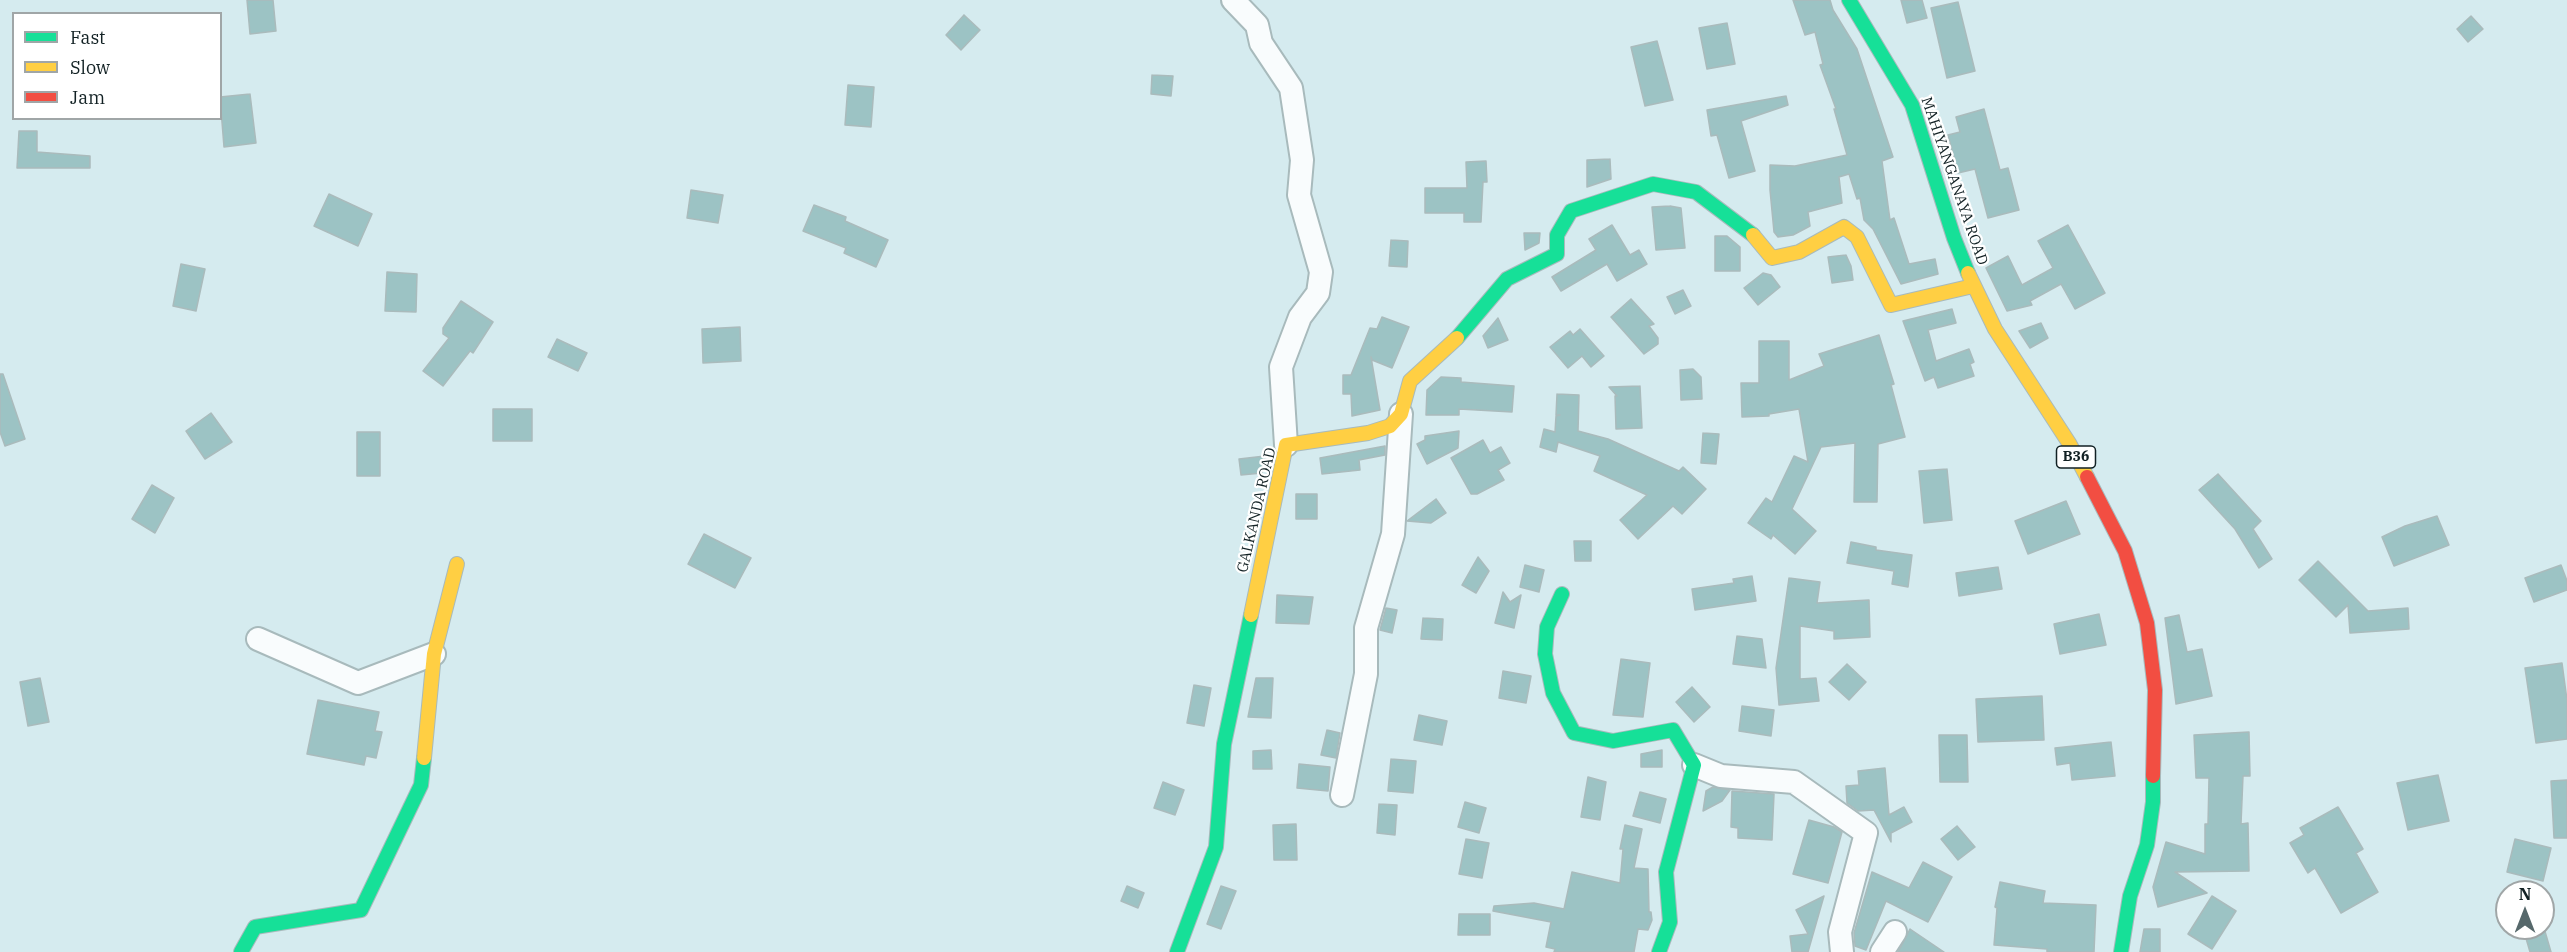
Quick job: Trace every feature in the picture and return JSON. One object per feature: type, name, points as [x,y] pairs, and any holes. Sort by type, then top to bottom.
[{"type":"street","points":[[1233,0],[1257,25],[1261,43],[1291,88],[1302,160],[1299,195],[1321,272],[1318,293],[1300,317],[1281,367],[1286,445]]},
{"type":"street","name":"MAHIYANGANAYA ROAD","points":[[1849,0],[1912,105],[1954,238],[1973,286],[1995,329],[2069,443],[2125,551],[2147,623],[2155,690],[2153,802],[2147,845],[2130,896],[2121,952]]},
{"type":"street","points":[[1342,795],[1365,674],[1366,628],[1393,534],[1401,414],[1410,381],[1459,337],[1507,279],[1557,254],[1557,235],[1571,211],[1653,184],[1695,192],[1749,230],[1772,258],[1799,252],[1844,228],[1857,237],[1891,305],[1973,286]]},
{"type":"street","name":"GALKANDA ROAD","points":[[1178,952],[1216,848],[1224,744],[1286,445],[1368,433],[1390,426],[1401,414]]},
{"type":"street","points":[[241,952],[255,927],[361,910],[421,784],[434,654],[457,564]]},
{"type":"street","points":[[1562,594],[1548,627],[1545,654],[1553,693],[1574,733],[1613,741],[1673,730],[1694,765],[1721,776],[1794,782],[1866,834],[1840,932],[1842,952]]},
{"type":"street","points":[[258,639],[358,683],[434,654]]},
{"type":"street","points":[[1659,952],[1670,922],[1666,872],[1694,765]]},
{"type":"street","points":[[1882,952],[1895,932]]},
{"type":"building","points":[[247,0],[273,0],[276,31],[250,34]]},
{"type":"building","points":[[1793,0],[1830,0],[1833,10],[1857,49],[1893,157],[1882,161],[1890,220],[1894,218],[1909,264],[1935,259],[1938,274],[1901,284],[1873,229],[1864,220],[1860,198],[1857,199],[1849,174],[1839,177],[1842,203],[1808,212],[1810,226],[1793,235],[1778,237],[1774,232],[1770,165],[1795,166],[1847,155],[1834,109],[1836,109],[1820,65],[1823,64],[1815,32],[1805,35]]},
{"type":"building","points":[[1901,0],[1922,0],[1927,18],[1907,23]]},
{"type":"building","points":[[1958,2],[1975,71],[1947,78],[1931,8]]},
{"type":"building","points":[[964,15],[980,30],[961,50],[946,35]]},
{"type":"building","points":[[2471,16],[2483,29],[2468,42],[2457,29]]},
{"type":"building","points":[[1727,23],[1735,64],[1707,69],[1699,28]]},
{"type":"building","points":[[1657,41],[1673,100],[1645,106],[1631,47]]},
{"type":"building","points":[[1152,75],[1173,76],[1171,96],[1151,94]]},
{"type":"building","points":[[848,85],[874,87],[871,127],[845,125]]},
{"type":"building","points":[[250,94],[256,143],[224,147],[222,97]]},
{"type":"building","points":[[1786,96],[1788,105],[1741,121],[1755,171],[1729,178],[1717,135],[1711,136],[1707,110]]},
{"type":"building","points":[[1984,109],[2000,170],[2008,168],[2019,210],[1988,218],[1975,169],[1958,173],[1948,135],[1960,132],[1956,117]]},
{"type":"building","points":[[19,131],[37,131],[37,152],[90,156],[90,168],[17,168]]},
{"type":"building","points":[[1610,159],[1611,179],[1587,187],[1587,160]]},
{"type":"building","points":[[1486,161],[1487,182],[1483,182],[1481,222],[1464,222],[1464,213],[1425,213],[1425,188],[1467,188],[1466,162]]},
{"type":"building","points":[[691,190],[723,195],[718,223],[687,218]]},
{"type":"building","points":[[329,194],[372,214],[358,246],[314,226]]},
{"type":"building","points":[[814,205],[846,217],[845,221],[888,240],[876,267],[844,253],[846,248],[803,231]]},
{"type":"building","points":[[1652,207],[1681,208],[1685,248],[1656,250]]},
{"type":"building","points":[[1612,225],[1630,255],[1639,250],[1647,264],[1617,281],[1607,264],[1561,291],[1552,277],[1596,250],[1589,239]]},
{"type":"building","points":[[2068,225],[2105,293],[2075,309],[2061,284],[2030,301],[2032,305],[2007,311],[1986,268],[2008,256],[2022,285],[2053,268],[2038,241]]},
{"type":"building","points":[[1524,233],[1540,233],[1539,243],[1525,250]]},
{"type":"building","points":[[1715,236],[1727,236],[1740,247],[1740,271],[1715,271]]},
{"type":"building","points":[[1391,240],[1408,241],[1407,267],[1389,266]]},
{"type":"building","points":[[1846,255],[1851,266],[1853,280],[1832,283],[1828,257]]},
{"type":"building","points":[[181,264],[205,269],[196,311],[173,306]]},
{"type":"building","points":[[387,272],[417,274],[416,312],[385,311]]},
{"type":"building","points":[[1763,273],[1771,275],[1780,287],[1758,305],[1744,288]]},
{"type":"building","points":[[1683,290],[1691,306],[1675,314],[1667,297]]},
{"type":"building","points":[[1631,299],[1654,324],[1649,326],[1658,338],[1658,344],[1644,354],[1611,317]]},
{"type":"building","points":[[461,301],[493,322],[473,353],[470,351],[443,386],[423,371],[449,338],[443,334],[443,328]]},
{"type":"building","points":[[1952,309],[1956,323],[1928,330],[1936,361],[1969,349],[1974,362],[1970,364],[1974,376],[1938,388],[1934,377],[1925,381],[1903,321]]},
{"type":"building","points":[[1382,317],[1409,327],[1392,368],[1372,360],[1371,357],[1380,410],[1352,416],[1351,394],[1343,394],[1343,375],[1351,375],[1370,328],[1377,329]]},
{"type":"building","points":[[1498,318],[1508,340],[1488,348],[1483,336]]},
{"type":"building","points":[[2041,323],[2048,338],[2030,348],[2019,331]]},
{"type":"building","points":[[740,327],[741,361],[703,363],[702,329]]},
{"type":"building","points":[[1580,329],[1604,356],[1591,367],[1582,356],[1568,368],[1550,347],[1570,331],[1573,335]]},
{"type":"building","points":[[1879,335],[1894,384],[1891,385],[1905,437],[1878,444],[1877,502],[1854,502],[1855,443],[1821,447],[1792,509],[1816,531],[1795,554],[1773,535],[1771,539],[1748,523],[1766,498],[1772,502],[1794,456],[1808,462],[1799,409],[1769,414],[1769,416],[1742,417],[1741,383],[1759,383],[1759,341],[1789,341],[1789,380],[1824,366],[1819,354]]},
{"type":"building","points":[[557,339],[587,353],[578,371],[548,357]]},
{"type":"building","points":[[1693,369],[1701,377],[1702,399],[1681,400],[1680,370]]},
{"type":"building","points":[[0,374],[3,374],[25,439],[5,446],[0,432]]},
{"type":"building","points":[[1441,377],[1461,378],[1461,382],[1514,386],[1512,412],[1459,409],[1459,415],[1426,415],[1427,390]]},
{"type":"building","points":[[1640,386],[1642,428],[1616,429],[1615,396],[1617,396],[1609,387]]},
{"type":"building","points":[[1557,394],[1579,395],[1578,431],[1608,439],[1679,471],[1683,467],[1706,489],[1682,514],[1673,506],[1638,539],[1620,520],[1647,495],[1594,471],[1600,456],[1558,442],[1556,452],[1540,447],[1544,429],[1555,432],[1556,416],[1560,415],[1556,415]]},
{"type":"building","points":[[493,409],[532,409],[532,441],[493,441]]},
{"type":"building","points":[[211,413],[232,442],[205,459],[186,431]]},
{"type":"building","points":[[1459,431],[1458,448],[1427,464],[1417,444],[1425,440],[1425,436]]},
{"type":"building","points":[[357,432],[380,432],[380,476],[357,476]]},
{"type":"building","points":[[1703,433],[1719,434],[1716,464],[1701,463]]},
{"type":"building","points":[[1483,440],[1490,453],[1501,447],[1510,463],[1498,470],[1504,480],[1477,494],[1471,494],[1451,458]]},
{"type":"building","points":[[1385,446],[1385,455],[1359,460],[1360,470],[1322,474],[1320,458]]},
{"type":"building","points":[[1265,456],[1262,473],[1241,475],[1239,459]]},
{"type":"building","points":[[1947,469],[1952,520],[1924,523],[1919,471]]},
{"type":"building","points":[[2218,474],[2261,521],[2253,529],[2272,559],[2259,568],[2235,529],[2199,490]]},
{"type":"building","points":[[152,485],[174,498],[155,533],[132,519]]},
{"type":"building","points":[[1296,494],[1317,494],[1317,519],[1296,519]]},
{"type":"building","points":[[1436,499],[1446,513],[1431,523],[1407,521]]},
{"type":"building","points":[[2066,501],[2080,534],[2028,554],[2015,521]]},
{"type":"building","points":[[2437,516],[2449,545],[2394,566],[2382,537],[2405,526]]},
{"type":"building","points":[[704,534],[751,558],[735,588],[688,564]]},
{"type":"building","points":[[1574,541],[1591,541],[1591,561],[1575,561]]},
{"type":"building","points":[[1851,542],[1876,547],[1876,550],[1912,555],[1908,587],[1892,584],[1894,571],[1847,563]]},
{"type":"building","points":[[1478,557],[1489,571],[1476,593],[1462,585]]},
{"type":"building","points":[[2318,561],[2368,611],[2408,608],[2409,629],[2350,633],[2348,605],[2336,617],[2299,580]]},
{"type":"building","points":[[1525,565],[1544,570],[1539,592],[1520,587]]},
{"type":"building","points":[[2561,565],[2567,581],[2567,590],[2534,602],[2525,578]]},
{"type":"building","points":[[1998,567],[2002,589],[1959,596],[1956,573]]},
{"type":"building","points":[[1752,576],[1756,601],[1695,610],[1692,589],[1734,583],[1733,579]]},
{"type":"building","points":[[1789,578],[1820,582],[1817,603],[1869,600],[1870,637],[1834,639],[1834,631],[1800,626],[1800,679],[1816,678],[1819,701],[1779,705],[1776,668]]},
{"type":"building","points":[[1503,592],[1510,602],[1521,595],[1514,628],[1495,623]]},
{"type":"building","points":[[1277,595],[1313,597],[1309,624],[1276,623]]},
{"type":"building","points":[[1386,608],[1397,610],[1392,633],[1380,630]]},
{"type":"building","points":[[2099,614],[2106,645],[2060,654],[2054,624]]},
{"type":"building","points":[[2179,615],[2187,652],[2202,649],[2212,696],[2176,704],[2165,618]]},
{"type":"building","points":[[1423,618],[1443,619],[1442,640],[1421,639]]},
{"type":"building","points":[[1737,636],[1762,639],[1766,668],[1733,664]]},
{"type":"building","points":[[1621,659],[1650,663],[1643,717],[1613,715]]},
{"type":"building","points":[[2562,663],[2567,700],[2567,739],[2536,743],[2525,668]]},
{"type":"building","points":[[1847,664],[1866,682],[1849,700],[1829,682]]},
{"type":"building","points":[[1503,671],[1531,676],[1526,703],[1499,698]]},
{"type":"building","points":[[40,678],[49,722],[28,726],[20,682]]},
{"type":"building","points":[[1256,678],[1273,678],[1271,718],[1248,717]]},
{"type":"building","points":[[1194,685],[1211,688],[1204,726],[1187,723]]},
{"type":"building","points":[[1692,687],[1710,707],[1694,722],[1676,702]]},
{"type":"building","points":[[2042,696],[2044,740],[1978,742],[1976,699]]},
{"type":"building","points":[[318,700],[379,712],[375,731],[382,732],[376,758],[366,756],[364,765],[307,754]]},
{"type":"building","points":[[1742,706],[1774,710],[1771,736],[1739,731]]},
{"type":"building","points":[[1419,715],[1447,721],[1442,745],[1414,740]]},
{"type":"building","points":[[1327,730],[1340,733],[1336,758],[1321,755]]},
{"type":"building","points":[[2249,732],[2250,776],[2243,776],[2241,824],[2248,823],[2249,871],[2175,872],[2207,893],[2158,907],[2153,887],[2166,842],[2205,854],[2209,778],[2196,778],[2194,735]]},
{"type":"building","points":[[1939,735],[1967,735],[1968,782],[1940,782]]},
{"type":"building","points":[[2111,742],[2115,776],[2072,780],[2070,763],[2057,765],[2055,748]]},
{"type":"building","points":[[1271,750],[1272,769],[1253,769],[1253,751]]},
{"type":"building","points":[[1662,750],[1662,767],[1641,767],[1641,754]]},
{"type":"building","points":[[1391,759],[1416,761],[1413,793],[1388,791]]},
{"type":"building","points":[[1299,764],[1330,767],[1328,791],[1297,788]]},
{"type":"building","points":[[1885,768],[1889,815],[1904,807],[1912,822],[1891,833],[1891,842],[1874,810],[1858,811],[1847,803],[1846,786],[1859,785],[1858,771]]},
{"type":"building","points":[[2438,775],[2449,821],[2408,830],[2397,783]]},
{"type":"building","points":[[1588,777],[1606,782],[1600,820],[1581,817]]},
{"type":"building","points":[[2567,780],[2567,838],[2554,838],[2551,781]]},
{"type":"building","points":[[1163,782],[1184,790],[1175,815],[1154,808]]},
{"type":"building","points":[[1713,787],[1730,790],[1722,801],[1703,811],[1706,791]]},
{"type":"building","points":[[1732,791],[1774,794],[1772,840],[1738,838],[1738,828],[1731,827]]},
{"type":"building","points":[[1640,792],[1666,799],[1660,823],[1633,816]]},
{"type":"building","points":[[1465,802],[1486,808],[1479,833],[1458,827]]},
{"type":"building","points":[[1379,804],[1397,805],[1395,835],[1377,833]]},
{"type":"building","points":[[2338,807],[2363,849],[2356,853],[2378,892],[2341,913],[2315,868],[2308,873],[2290,843],[2304,835],[2300,828]]},
{"type":"building","points":[[1809,820],[1834,827],[1842,832],[1828,883],[1793,874]]},
{"type":"building","points":[[1296,824],[1297,860],[1274,860],[1273,825]]},
{"type":"building","points":[[1625,825],[1642,829],[1634,868],[1648,869],[1649,912],[1651,912],[1652,920],[1648,930],[1638,929],[1634,952],[1554,952],[1555,949],[1546,947],[1551,922],[1493,911],[1494,906],[1534,903],[1564,909],[1572,872],[1620,883],[1623,849],[1620,849]]},
{"type":"building","points":[[1957,826],[1975,847],[1958,860],[1941,839]]},
{"type":"building","points":[[1466,839],[1489,843],[1482,878],[1459,874]]},
{"type":"building","points":[[2515,839],[2551,848],[2543,880],[2507,872]]},
{"type":"building","points":[[1923,862],[1952,877],[1928,922],[1886,901],[1866,950],[1855,946],[1854,933],[1872,872],[1909,888]]},
{"type":"building","points":[[2000,882],[2045,891],[2043,903],[2096,905],[2094,952],[2047,952],[2047,949],[1994,945],[1997,908],[1995,907]]},
{"type":"building","points":[[1127,886],[1144,893],[1138,908],[1121,901]]},
{"type":"building","points":[[1221,886],[1236,891],[1221,929],[1207,924]]},
{"type":"building","points":[[1824,896],[1808,952],[1792,952],[1790,936],[1808,934],[1796,910]]},
{"type":"building","points":[[2212,896],[2236,911],[2212,949],[2188,934]]},
{"type":"building","points":[[1459,914],[1490,914],[1490,935],[1458,935]]},
{"type":"building","points":[[1910,929],[1944,952],[1898,952]]},
{"type":"building","points":[[2144,929],[2160,929],[2160,952],[2140,952]]},
{"type":"building","points":[[2526,940],[2548,940],[2551,952],[2530,952]]},
{"type":"traffic: fast","points":[[1849,0],[1912,105],[1954,238],[1968,273]]},
{"type":"traffic: fast","points":[[1457,338],[1507,279],[1557,254],[1557,235],[1571,211],[1653,184],[1696,192],[1753,235]]},
{"type":"traffic: fast","points":[[1562,594],[1547,627],[1545,654],[1553,693],[1574,733],[1613,741],[1673,730],[1694,765],[1666,872],[1670,922],[1659,952]]},
{"type":"traffic: fast","points":[[1177,952],[1216,847],[1224,744],[1251,615]]},
{"type":"traffic: fast","points":[[241,952],[255,927],[361,910],[421,785],[424,758]]},
{"type":"traffic: fast","points":[[2121,952],[2130,896],[2147,845],[2153,802],[2153,776]]},
{"type":"traffic: slow","points":[[1753,235],[1772,258],[1799,252],[1844,227],[1857,237],[1891,305],[1973,286]]},
{"type":"traffic: slow","points":[[1968,273],[1995,329],[2069,443],[2087,477]]},
{"type":"traffic: slow","points":[[1251,615],[1286,445],[1368,433],[1390,426],[1401,414],[1410,381],[1457,338]]},
{"type":"traffic: slow","points":[[424,758],[434,654],[457,564]]},
{"type":"traffic: jam","points":[[2087,477],[2125,551],[2147,623],[2155,690],[2153,776]]}]
